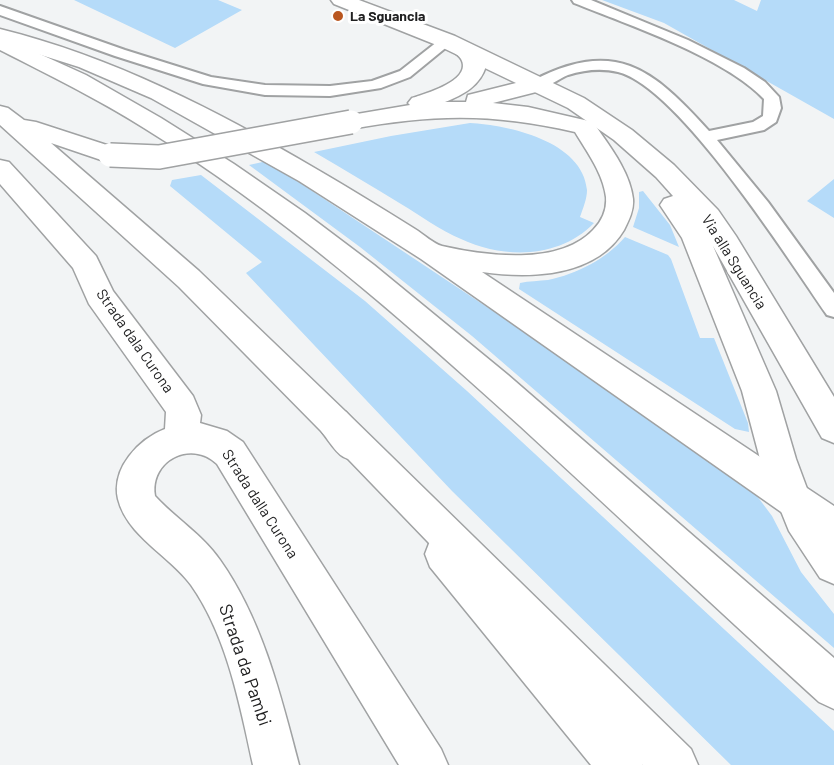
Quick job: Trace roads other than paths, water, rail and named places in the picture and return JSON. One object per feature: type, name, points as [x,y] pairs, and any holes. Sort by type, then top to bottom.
[{"type":"main road","name":"Via alla Sguancia","points":[[341,0],[454,44],[576,103],[647,153],[708,217],[726,243],[834,428]]},
{"type":"main road","points":[[0,35],[87,62],[159,93],[308,175],[431,252],[792,496],[834,527]]},
{"type":"main road","points":[[0,42],[132,110],[229,171],[299,221],[444,339],[834,687]]},
{"type":"main road","points":[[362,120],[448,94],[466,82],[473,65],[471,57],[454,44]]},
{"type":"main road","points":[[436,111],[538,86],[560,109],[647,174],[680,212],[694,236],[759,392],[778,459],[792,496],[802,519],[834,565]]},
{"type":"main road","points":[[6,117],[110,154],[159,157],[362,120],[436,111],[496,110],[584,127],[616,183],[619,197],[615,218],[602,240],[569,258],[529,266],[472,261],[431,252]]},
{"type":"main road","points":[[6,117],[189,279],[675,765]]},
{"type":"main road","name":"Strada dala Curona","points":[[0,168],[86,263],[100,296],[181,406],[184,415],[181,439]]},
{"type":"main road","points":[[334,422],[620,765]]},
{"type":"main road","name":"Strada dalla Curona","points":[[181,439],[205,439],[218,443],[230,453],[425,765]]},
{"type":"main road","name":"Strada da Pambi","points":[[181,439],[167,444],[149,458],[137,481],[138,502],[146,513],[192,555],[219,592],[233,623],[268,730],[276,765]]},
{"type":"lane","points":[[579,0],[708,55],[756,82],[771,97],[773,108],[770,119],[758,126],[705,137]]},
{"type":"lane","points":[[0,10],[120,53],[209,81],[264,90],[330,91],[375,85],[405,74],[454,44]]},
{"type":"lane","points":[[538,86],[582,65],[624,69],[648,80],[660,89],[738,176],[834,309]]},
{"type":"place","name":"La Sguancia","points":[[338,16]]}]
